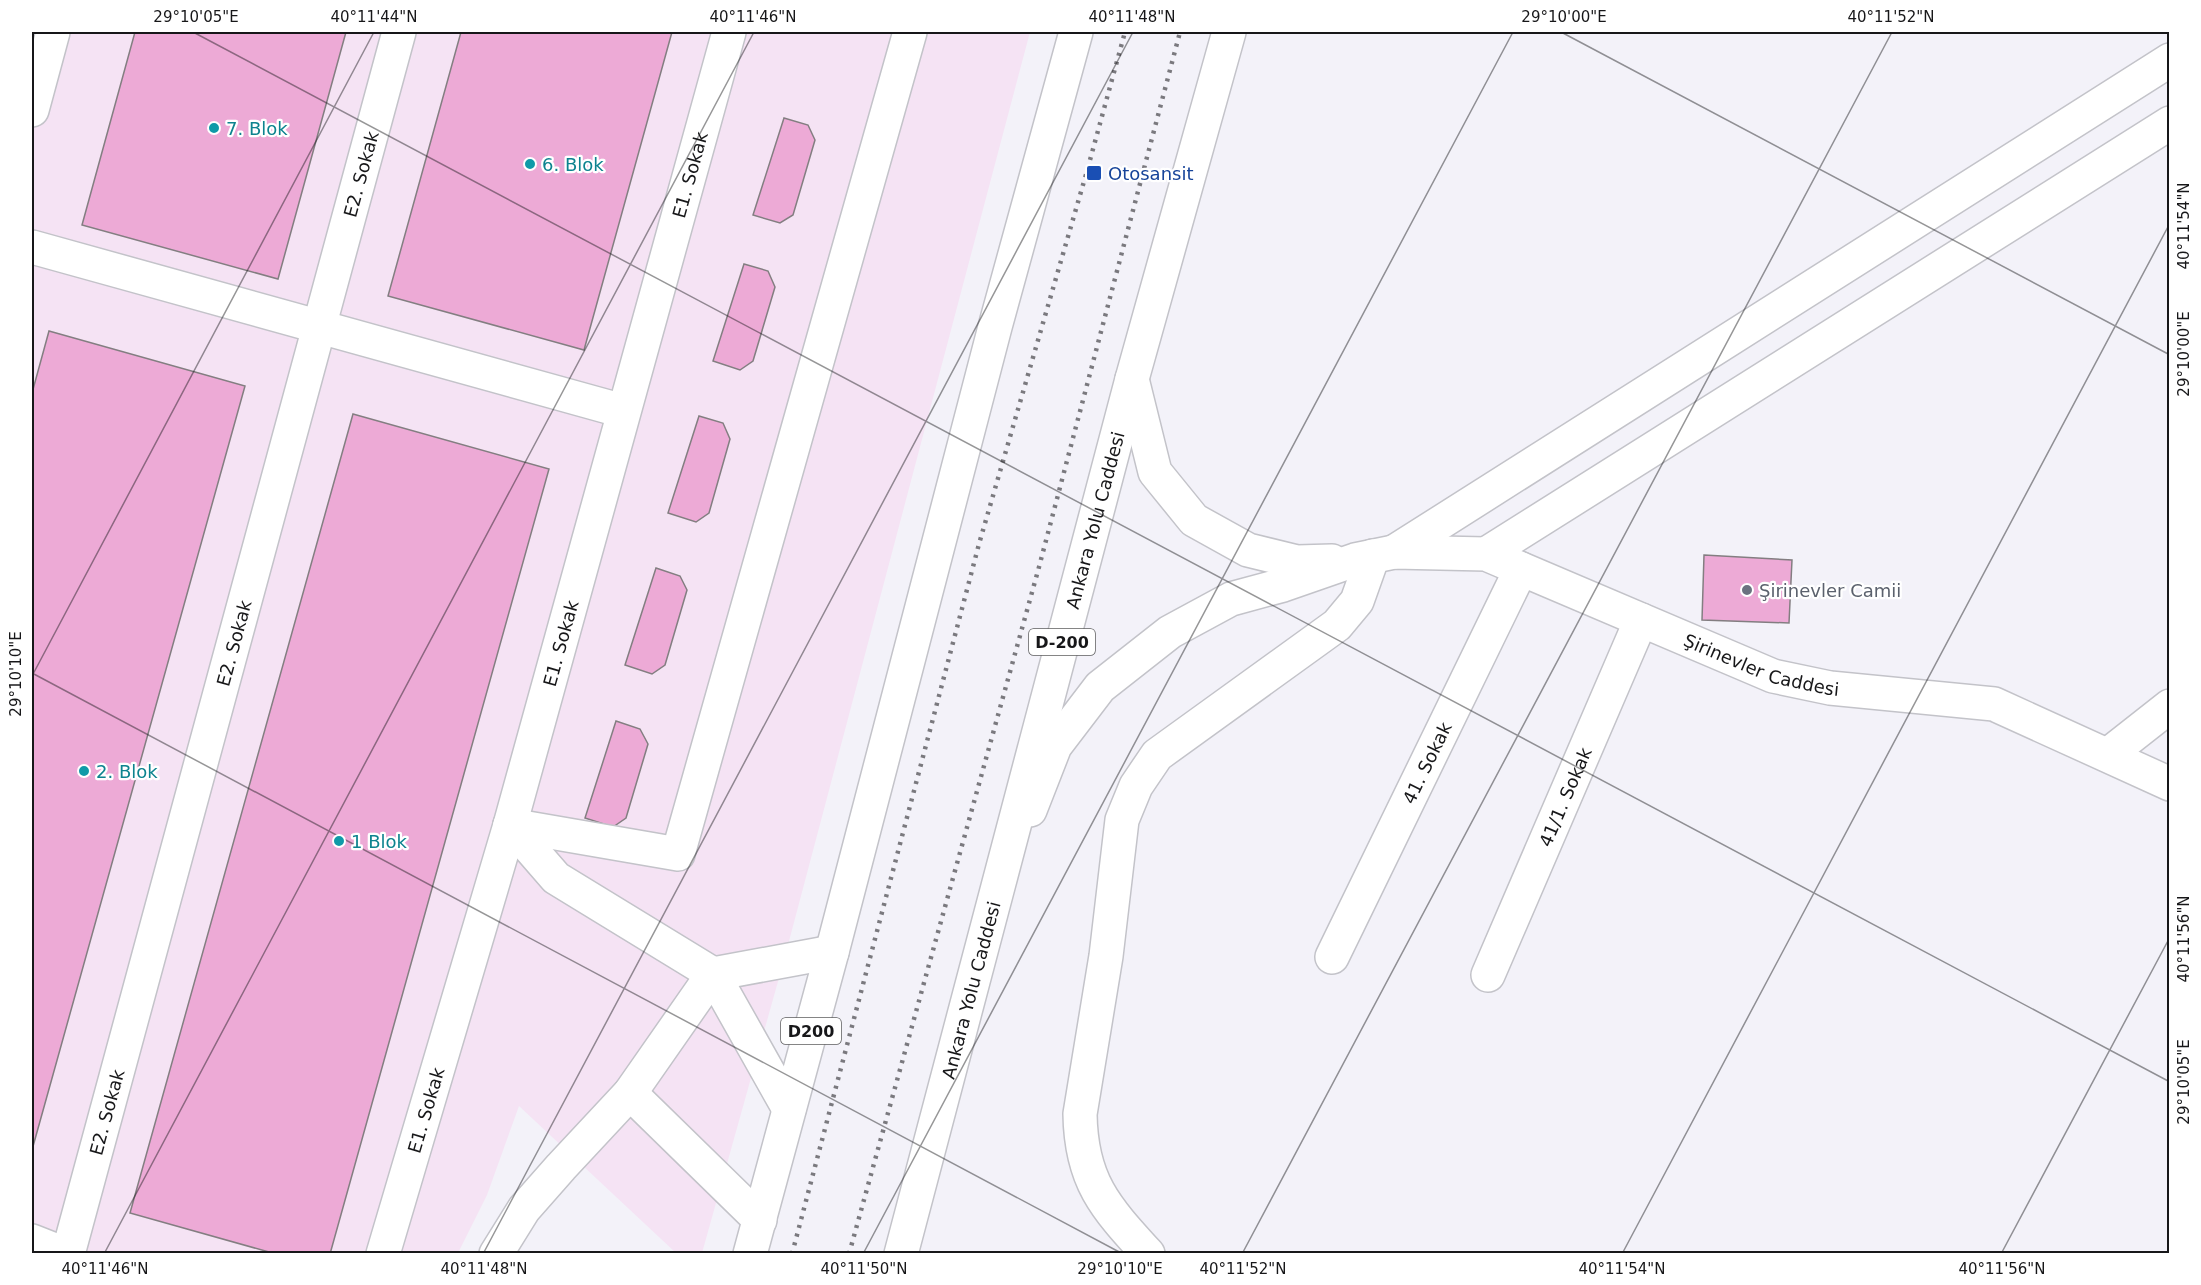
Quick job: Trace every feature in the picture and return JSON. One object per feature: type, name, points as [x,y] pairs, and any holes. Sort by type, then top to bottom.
[{"type":"main road","points":[[32,110],[53,32]]},
{"type":"main road","name":"E2. Sokak","points":[[67,1254],[399,32]]},
{"type":"main road","name":"E1. Sokak","points":[[383,1254],[510,825],[729,32]]},
{"type":"main road","points":[[510,825],[678,854],[910,32]]},
{"type":"main road","points":[[496,1254],[525,1209],[630,1093],[713,974],[832,952],[995,327],[1076,32]]},
{"type":"main road","name":"Ankara Yolu Caddesi","points":[[901,1254],[1132,379],[1229,32]]},
{"type":"main road","points":[[990,912],[1055,746],[1100,687],[1170,632],[1231,599],[1374,556],[2169,60]]},
{"type":"main road","points":[[1486,555],[2169,123]]},
{"type":"main road","points":[[32,247],[623,411]]},
{"type":"main road","name":"Şirinevler Caddesi","points":[[1132,379],[1155,472],[1194,520],[1248,550],[1297,562],[1374,556],[1486,555],[1773,676],[1830,688],[1994,704],[2109,754],[2169,784]]},
{"type":"main road","points":[[1148,1254],[1112,1214],[1099,1195],[1083,1153],[1080,1133],[1080,1114],[1106,956],[1122,820],[1136,786],[1157,755],[1337,625],[1357,601],[1374,556]]},
{"type":"main road","name":"41. Sokak","points":[[1332,957],[1521,569]]},
{"type":"main road","name":"41/1. Sokak","points":[[1488,975],[1641,620]]},
{"type":"main road","points":[[2109,754],[2169,706]]},
{"type":"main road","points":[[510,825],[556,878],[713,974],[789,1109]]},
{"type":"main road","name":"D200","points":[[750,1254],[832,952]]},
{"type":"main road","points":[[630,1093],[760,1220]]},
{"type":"main road","points":[[32,1241],[67,1254]]},
{"type":"shaded area","points":[[32,32],[1030,32],[784,960],[702,1253],[676,1253],[519,1106],[487,1195],[458,1253],[32,1253]]},
{"type":"building","name":"7. Blok","points":[[135,32],[346,32],[278,279],[82,225]]},
{"type":"building","name":"6. Blok","points":[[461,32],[672,32],[584,350],[388,296]]},
{"type":"building","points":[[784,118],[808,125],[815,140],[793,215],[780,223],[753,215]]},
{"type":"building","points":[[744,264],[768,271],[775,287],[753,361],[740,370],[713,361]]},
{"type":"building","name":"2. Blok","points":[[49,331],[245,386],[32,1150],[32,393]]},
{"type":"building","name":"1 Blok","points":[[353,414],[549,469],[330,1254],[276,1254],[130,1213]]},
{"type":"building","points":[[699,416],[723,423],[730,439],[709,513],[696,522],[668,513]]},
{"type":"building","name":"Şirinevler Camii","points":[[1704,555],[1792,560],[1789,623],[1702,620]]},
{"type":"building","points":[[656,568],[680,576],[687,590],[665,665],[652,674],[625,665]]},
{"type":"building","points":[[616,721],[640,729],[648,744],[626,818],[613,827],[585,818]]},
{"type":"railway","points":[[792,1254],[979,544],[1125,32]]},
{"type":"railway","points":[[849,1254],[1039,567],[1180,32]]},
{"type":"place","name":"7. Blok","points":[[214,128]]},
{"type":"place","name":"6. Blok","points":[[530,164]]},
{"type":"place","name":"Otosansit","points":[[1094,173]]},
{"type":"place","name":"Şirinevler Camii","points":[[1747,590]]},
{"type":"place","name":"2. Blok","points":[[84,771]]},
{"type":"place","name":"1 Blok","points":[[339,841]]}]
